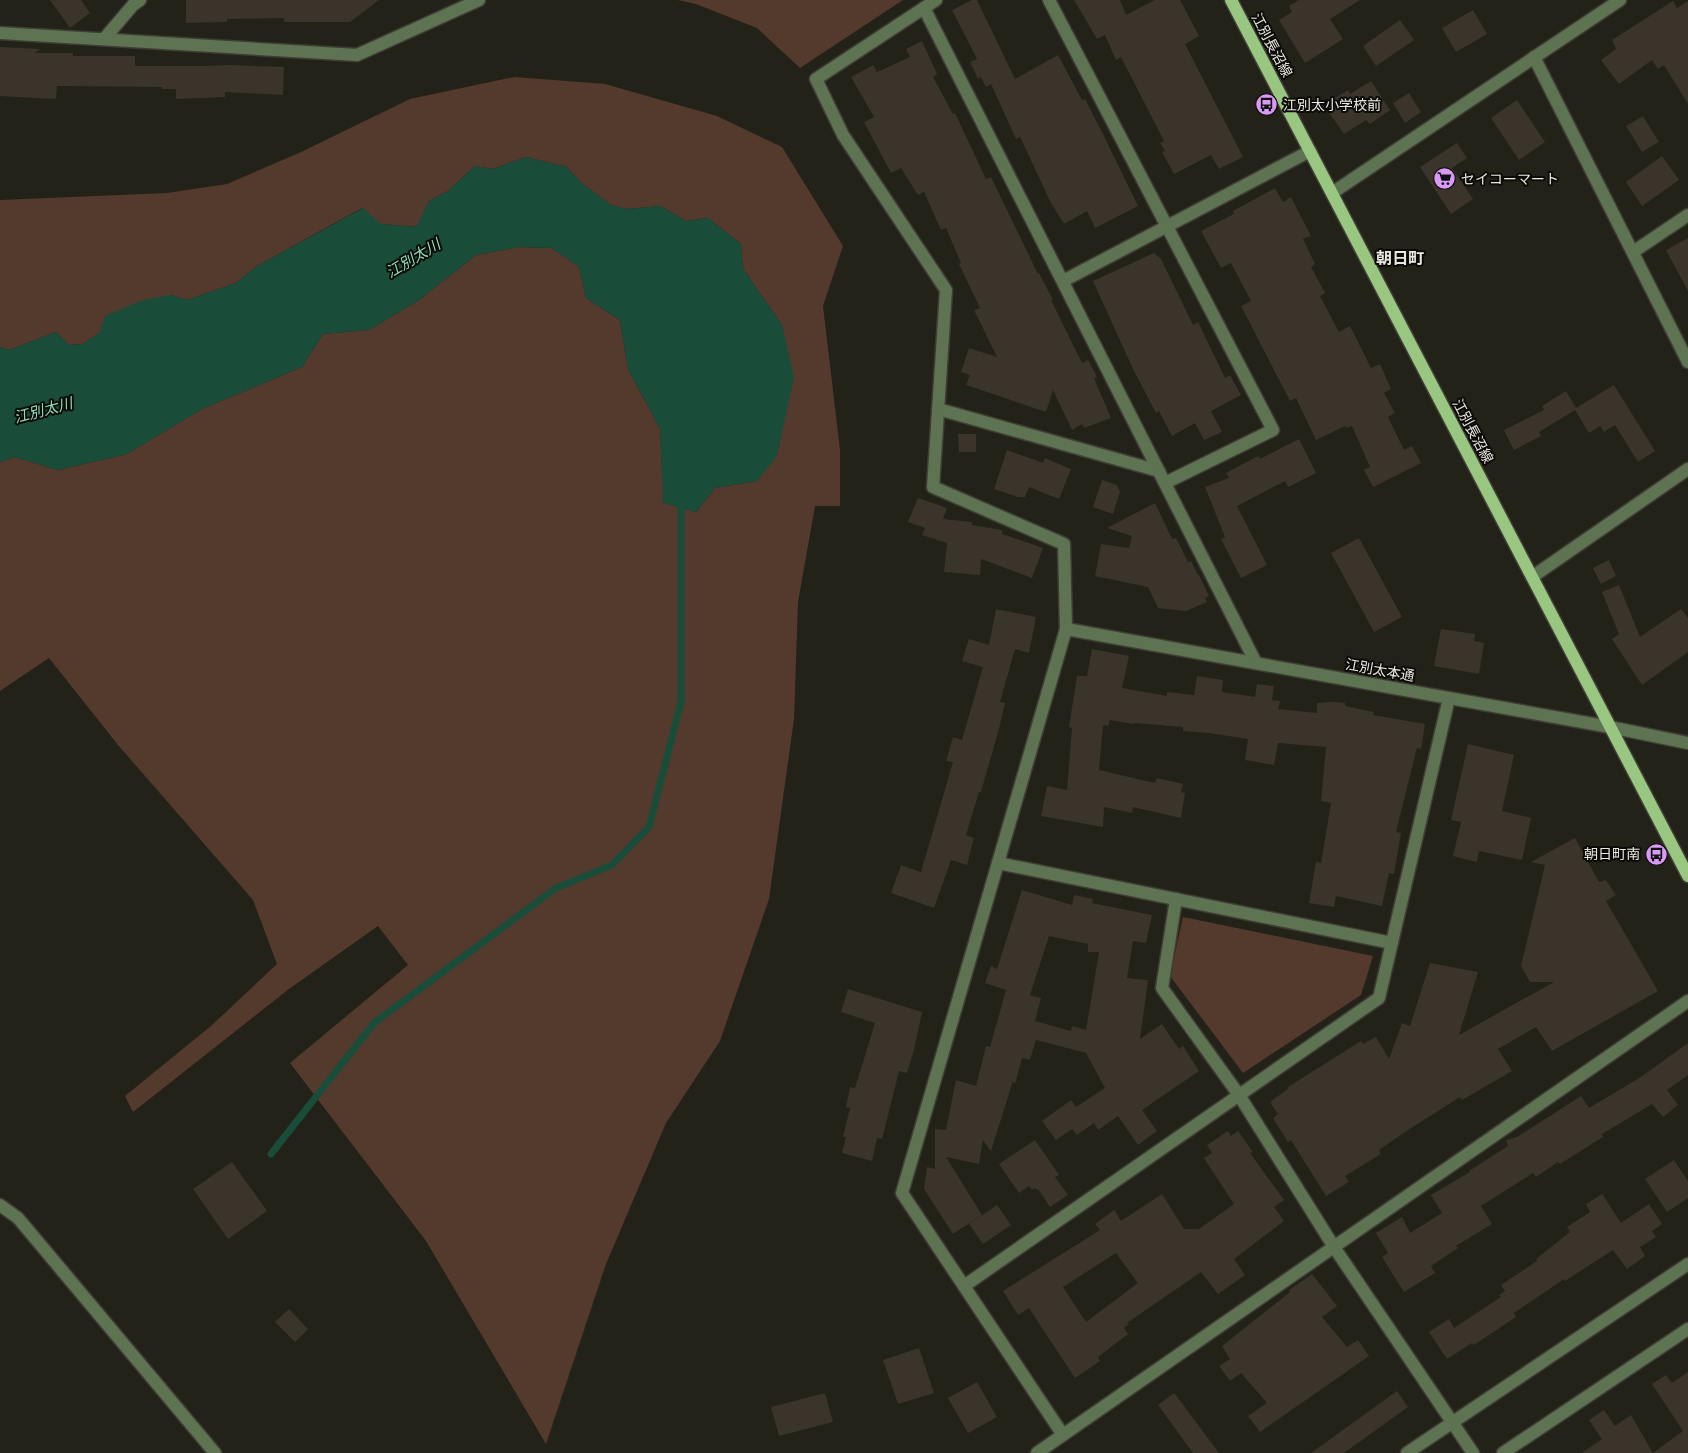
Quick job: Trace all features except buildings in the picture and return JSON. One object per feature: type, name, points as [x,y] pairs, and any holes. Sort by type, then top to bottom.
[{"type":"main road","name":"江別長沼線","points":[[1235,1],[1310,151],[1688,876]]},
{"type":"street","points":[[104,39],[133,5],[140,0]]},
{"type":"street","points":[[0,33],[357,55],[479,0]]},
{"type":"street","points":[[936,0],[816,79],[843,135],[946,290],[933,487],[1064,544],[1066,629],[902,1193],[1063,1435]]},
{"type":"street","points":[[938,409],[1162,477],[1273,430],[1049,0]]},
{"type":"street","points":[[1332,193],[1620,0]]},
{"type":"street","points":[[924,8],[1256,663]]},
{"type":"street","points":[[1534,57],[1688,362]]},
{"type":"street","points":[[1063,281],[1310,151]]},
{"type":"street","points":[[1633,252],[1688,215]]},
{"type":"street","points":[[1532,577],[1688,470]]},
{"type":"street","name":"江別太本通","points":[[1066,629],[1688,743]]},
{"type":"street","points":[[964,1286],[1379,998],[1450,698]]},
{"type":"street","points":[[998,863],[1392,943]]},
{"type":"street","points":[[1176,899],[1162,988],[1239,1095],[1334,1247],[1474,1453]]},
{"type":"street","points":[[1037,1453],[1688,1001]]},
{"type":"street","points":[[0,1204],[18,1218],[215,1453]]},
{"type":"street","points":[[1407,1453],[1688,1264]]},
{"type":"street","points":[[1503,1453],[1688,1329]]},
{"type":"shaded area","points":[[678,0],[903,0],[800,68],[757,28],[696,4]]},
{"type":"shaded area","points":[[514,77],[605,84],[717,116],[782,147],[843,246],[823,306],[840,450],[840,506],[815,506],[798,602],[794,719],[769,899],[720,1041],[666,1123],[606,1264],[546,1444],[426,1241],[290,1063],[408,965],[378,926],[289,989],[133,1112],[125,1096],[211,1026],[277,964],[253,900],[118,745],[49,658],[0,691],[0,462],[15,457],[58,470],[127,454],[202,409],[302,367],[323,334],[369,330],[419,300],[476,255],[518,247],[552,248],[579,267],[586,298],[620,320],[628,369],[660,429],[664,503],[696,512],[715,488],[757,481],[782,325],[743,269],[741,244],[708,218],[686,221],[660,206],[628,209],[611,205],[580,182],[567,167],[526,157],[493,169],[475,166],[448,191],[429,201],[417,227],[380,224],[362,208],[257,266],[236,283],[187,300],[171,295],[99,333],[83,344],[69,345],[56,332],[9,350],[0,347],[0,200],[167,193],[227,184],[301,152],[410,99]]},
{"type":"shaded area","points":[[1183,917],[1373,956],[1361,995],[1243,1073],[1170,976]]},
{"type":"water","name":"江別太川","points":[[526,157],[567,167],[580,182],[611,205],[628,209],[660,206],[686,221],[708,218],[741,244],[743,269],[782,325],[794,377],[777,456],[757,481],[715,488],[696,512],[663,503],[660,429],[628,369],[620,320],[586,298],[579,267],[552,248],[518,247],[476,255],[419,300],[369,330],[323,334],[302,367],[202,409],[127,454],[58,470],[15,457],[0,462],[0,347],[9,350],[56,332],[69,345],[83,344],[99,333],[105,316],[143,300],[171,295],[187,300],[236,283],[257,266],[363,208],[381,224],[416,227],[429,201],[448,191],[475,166],[493,169]]},
{"type":"waterway","points":[[271,1154],[374,1023],[556,888],[612,865],[649,827],[681,702],[681,500]]},
{"type":"place","name":"江別太小学校前","points":[[1267,105]]},
{"type":"place","name":"セイコーマート","points":[[1445,179]]},
{"type":"place","name":"朝日町南","points":[[1656,854]]},
{"type":"district","name":"朝日町","points":[[1400,258]]}]
